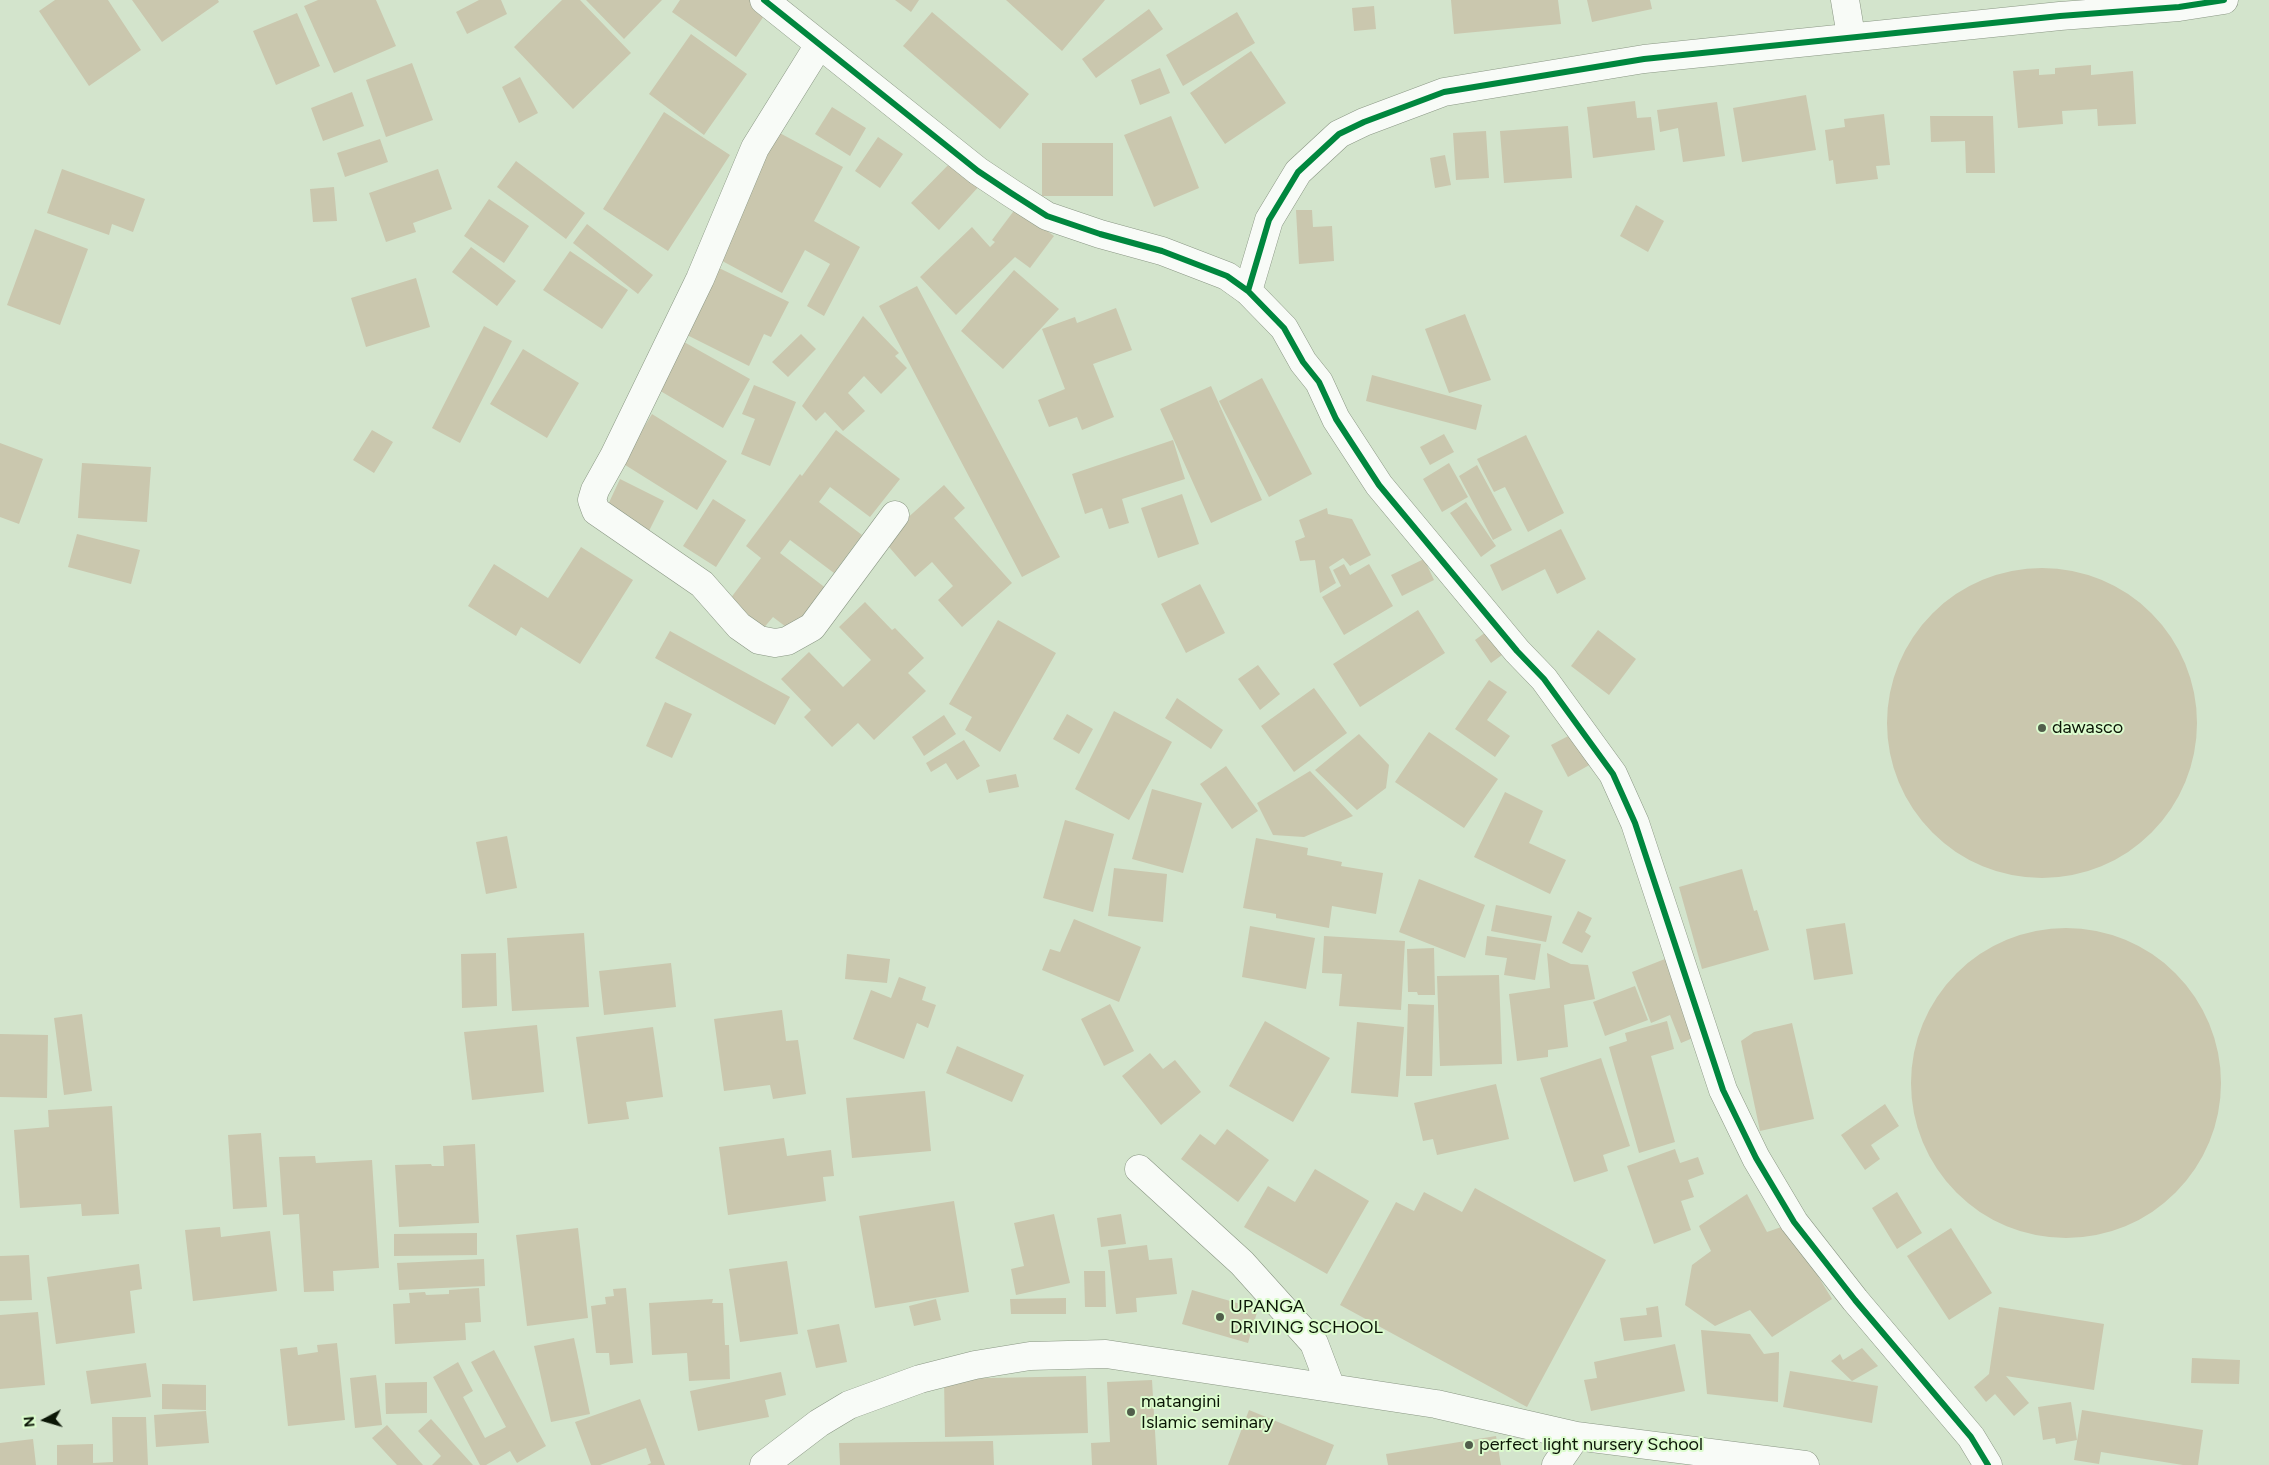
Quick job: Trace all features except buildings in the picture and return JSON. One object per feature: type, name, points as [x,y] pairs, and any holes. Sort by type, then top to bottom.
[{"type":"street","points":[[764,0],[978,171],[1047,216],[1199,264],[1227,276],[1248,291],[1284,328],[1303,362],[1319,382],[1336,419],[1379,485],[1517,651],[1544,679],[1613,774],[1635,823],[1692,1001],[1723,1090],[1756,1158],[1794,1222],[1855,1300],[1971,1437],[1988,1465]]},
{"type":"street","points":[[1845,0],[1851,36]]},
{"type":"street","points":[[1248,291],[1269,220],[1298,172],[1339,134],[1364,122],[1444,92],[1644,59],[1851,36],[2178,7],[2224,0]]},
{"type":"street","points":[[819,45],[755,148],[700,279],[614,456],[595,490],[592,500],[596,510],[702,584],[739,626],[759,640],[775,643],[786,641],[812,627],[894,515]]},
{"type":"street","points":[[1139,1169],[1242,1263],[1314,1343],[1331,1388]]},
{"type":"street","points":[[764,1465],[819,1423],[849,1405],[920,1379],[975,1365],[1030,1356],[1106,1354],[1436,1404],[1576,1436],[1805,1465]]},
{"type":"street","points":[[1556,1465],[1576,1436]]},
{"type":"cycle path","points":[[764,0],[978,171],[1047,216],[1100,234],[1162,251],[1227,276],[1248,291],[1284,328],[1303,362],[1319,382],[1336,419],[1379,485],[1517,651],[1544,679],[1613,774],[1635,823],[1723,1090],[1756,1158],[1794,1222],[1855,1300],[1971,1437],[1988,1465]]},
{"type":"cycle path","points":[[1248,291],[1269,220],[1298,172],[1339,134],[1364,122],[1444,92],[1644,59],[2060,16],[2179,7],[2224,0]]},
{"type":"place","name":"dawasco","points":[[2042,728]]},
{"type":"place","name":"UPANGA DRIVING SCHOOL","points":[[1220,1317]]},
{"type":"place","name":"matangini Islamic seminary","points":[[1131,1412]]},
{"type":"place","name":"perfect light nursery School","points":[[1469,1445]]}]
